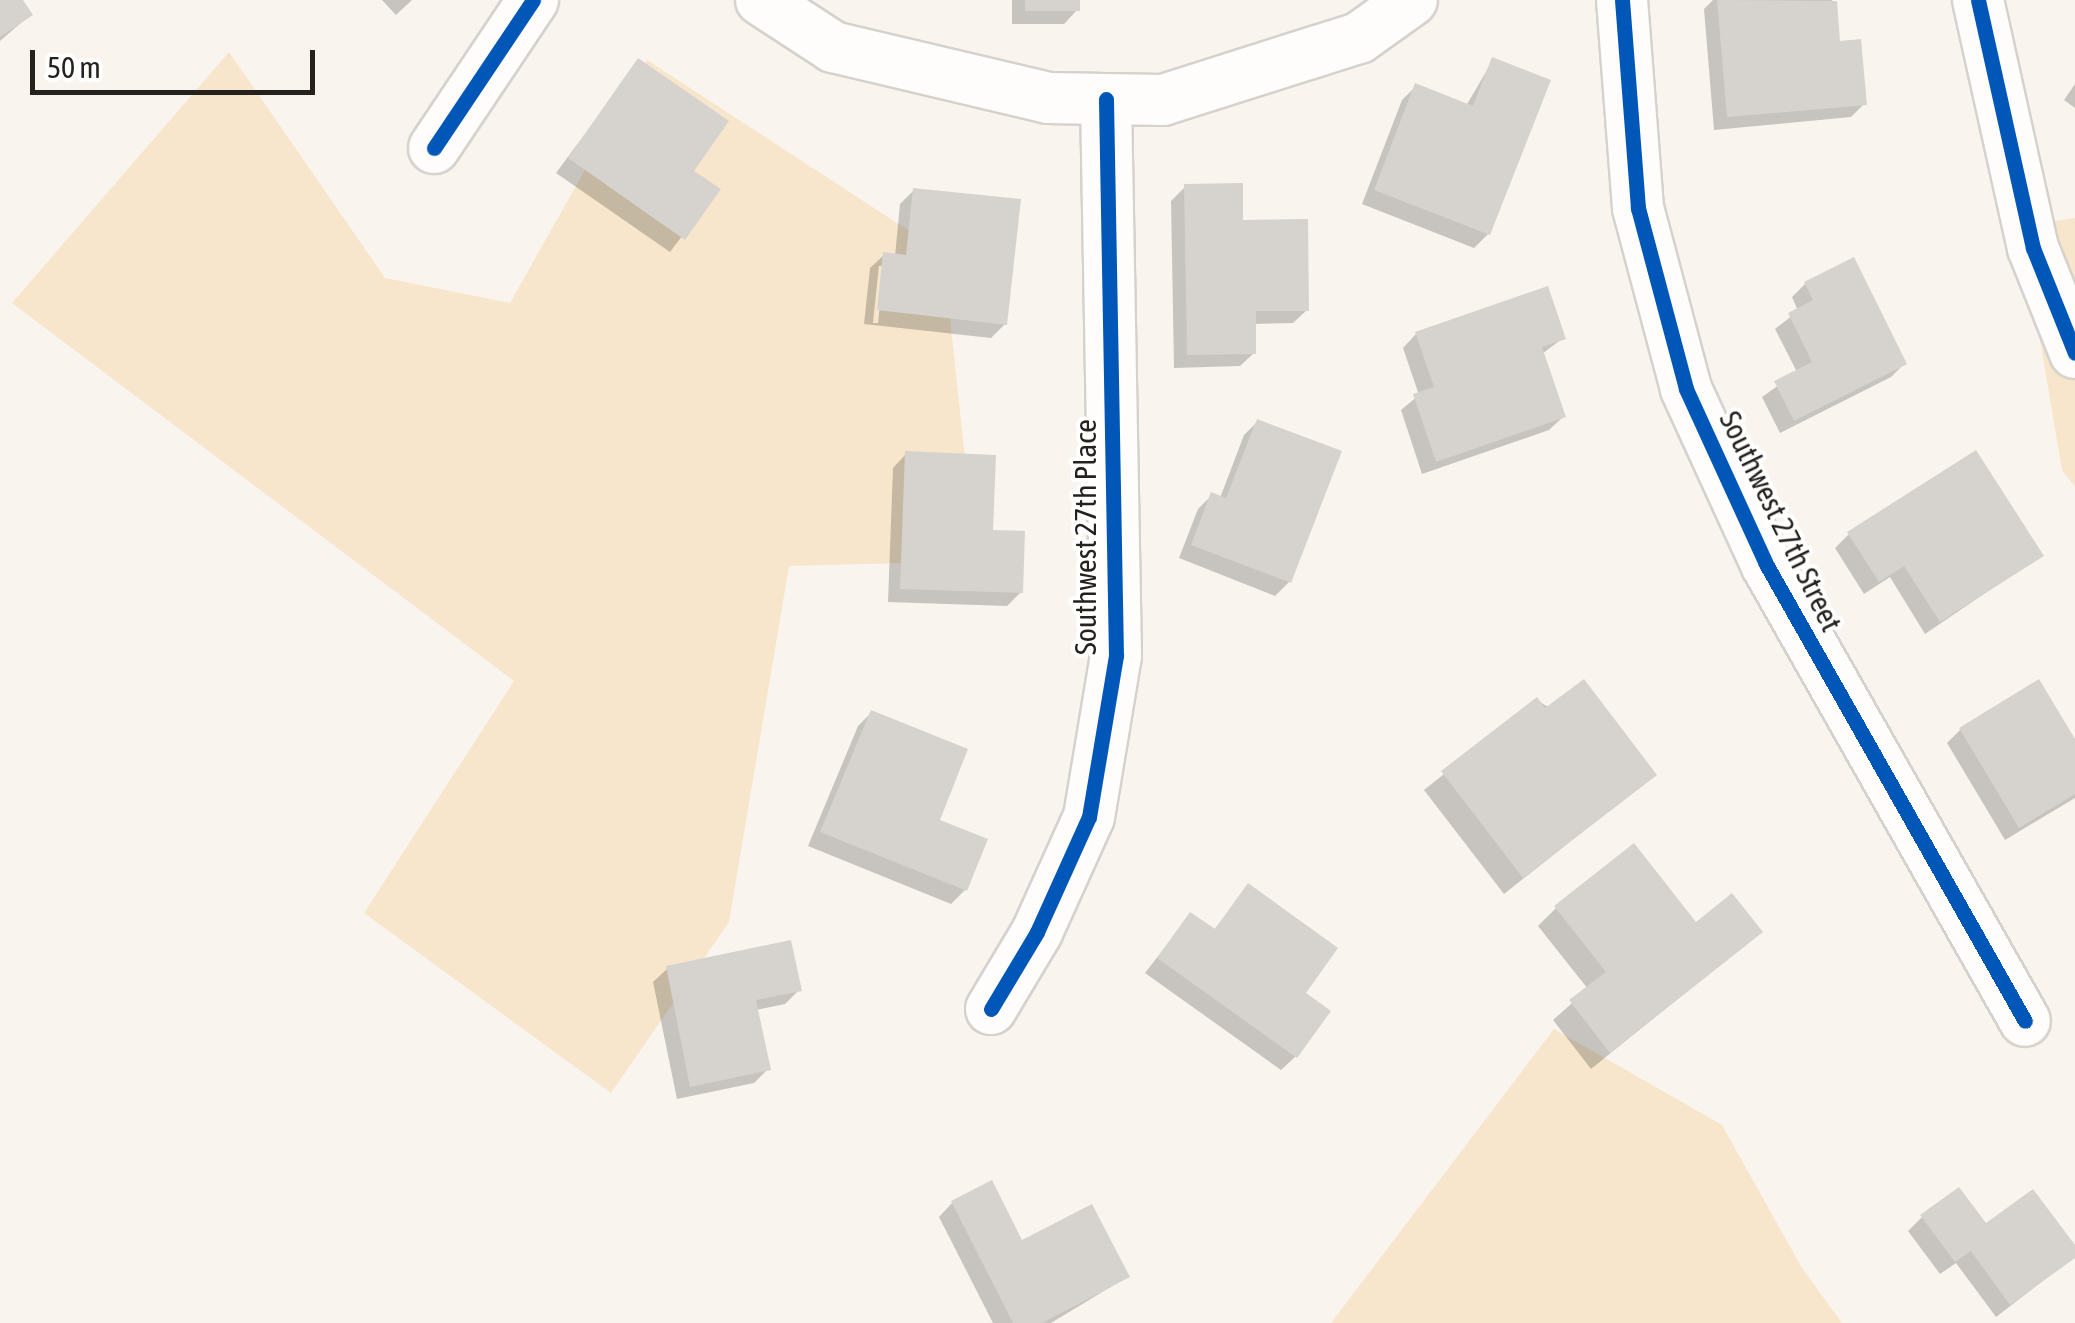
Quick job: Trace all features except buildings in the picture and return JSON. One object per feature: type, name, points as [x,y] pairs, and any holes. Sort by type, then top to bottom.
[{"type":"street","points":[[434,148],[533,0]]},
{"type":"street","points":[[761,0],[833,47],[1048,98],[1163,100],[1359,38],[1412,0]]},
{"type":"street","name":"Southwest 27th Street","points":[[1622,0],[1638,208],[1686,388],[1766,564],[2026,1021]]},
{"type":"street","points":[[1978,0],[2032,248],[2075,353]]},
{"type":"street","name":"Southwest 27th Place","points":[[991,1009],[1037,932],[1089,816],[1116,656],[1106,99]]},
{"type":"shaded area","points":[[229,52],[385,278],[510,303],[647,60],[943,253],[976,561],[789,566],[729,922],[611,1093],[364,913],[514,681],[12,303]]},
{"type":"shaded area","points":[[2075,218],[2075,487],[2062,470],[2021,227]]},
{"type":"shaded area","points":[[1554,1029],[1722,1125],[1802,1268],[1842,1323],[1331,1323]]},
{"type":"cycle path","points":[[434,148],[533,0]]},
{"type":"cycle path","points":[[1622,0],[1638,208],[1686,389],[1766,564],[2025,1021]]},
{"type":"cycle path","points":[[1978,0],[2033,248],[2075,353]]},
{"type":"cycle path","points":[[991,1009],[1037,932],[1089,817],[1116,656],[1106,99]]}]
